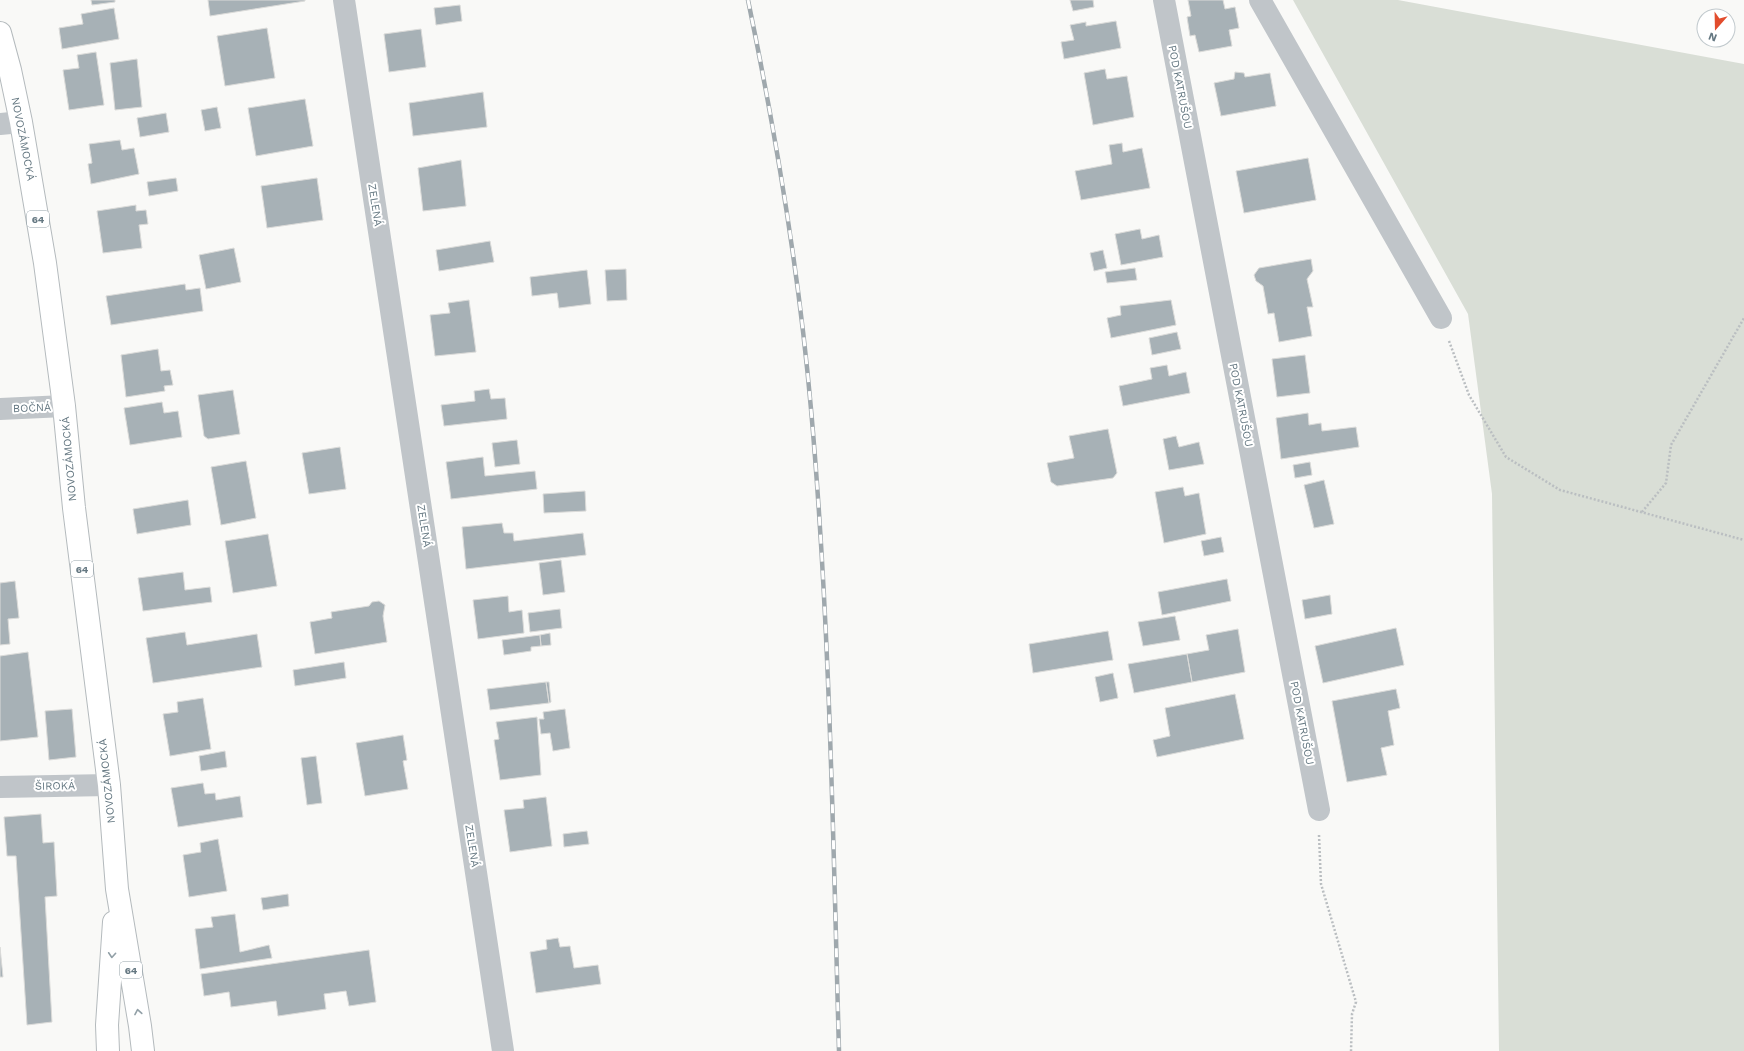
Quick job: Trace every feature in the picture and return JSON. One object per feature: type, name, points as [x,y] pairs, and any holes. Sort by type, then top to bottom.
[{"type":"main road","name":"NOVOZÁMOCKÁ","points":[[0,33],[10,70],[10,123],[44,256],[64,406],[74,508],[109,785],[117,889],[143,1051]]},
{"type":"main road","name":"NOVOZÁMOCKÁ","points":[[108,1051],[107,1025],[117,889]]},
{"type":"street","name":"ZELENÁ","points":[[344,0],[503,1051]]},
{"type":"street","name":"POD KATRUŠOU","points":[[1164,0],[1318,810]]},
{"type":"street","points":[[1260,0],[1441,318]]},
{"type":"street","name":"BOČNÁ","points":[[0,409],[64,406]]},
{"type":"street","name":"ŠIROKÁ","points":[[0,787],[109,785]]},
{"type":"path","points":[[1441,318],[1469,395],[1506,457],[1560,490],[1744,540]]},
{"type":"path","points":[[1642,512],[1666,483],[1670,445],[1744,318]]},
{"type":"path","points":[[1318,810],[1321,884],[1356,1002],[1352,1014],[1351,1051]]},
{"type":"shaded area","points":[[1293,0],[1398,0],[1744,64],[1744,1051],[1499,1051],[1492,494],[1468,314]]},
{"type":"building","points":[[91,0],[115,0],[115,2],[92,5]]},
{"type":"building","points":[[208,0],[305,0],[305,1],[210,16]]},
{"type":"building","points":[[1070,0],[1093,0],[1094,7],[1073,11]]},
{"type":"building","points":[[1188,0],[1223,0],[1225,9],[1235,7],[1239,28],[1229,30],[1232,46],[1199,52],[1195,35],[1190,36],[1187,17],[1191,16]]},
{"type":"building","points":[[460,5],[462,21],[436,25],[434,8]]},
{"type":"building","points":[[114,8],[119,39],[62,49],[59,28],[83,24],[81,14]]},
{"type":"building","points":[[1116,21],[1121,48],[1064,59],[1061,42],[1074,40],[1070,25],[1086,22],[1086,26]]},
{"type":"building","points":[[267,28],[275,78],[225,86],[217,36]]},
{"type":"building","points":[[421,29],[426,67],[389,72],[384,34]]},
{"type":"building","points":[[96,52],[104,105],[69,110],[63,70],[79,68],[77,55]]},
{"type":"building","points":[[137,59],[142,107],[115,110],[110,63]]},
{"type":"building","points":[[1105,69],[1107,79],[1127,76],[1134,117],[1093,125],[1084,73]]},
{"type":"building","points":[[1235,72],[1244,73],[1245,77],[1270,73],[1276,106],[1221,116],[1214,83],[1234,79]]},
{"type":"building","points":[[483,92],[487,127],[413,136],[409,103]]},
{"type":"building","points":[[305,99],[313,146],[256,156],[248,108]]},
{"type":"building","points":[[217,107],[221,128],[205,131],[201,110]]},
{"type":"building","points":[[166,113],[169,132],[140,137],[137,118]]},
{"type":"building","points":[[120,140],[122,150],[134,148],[139,174],[91,184],[88,164],[92,163],[89,144]]},
{"type":"building","points":[[1122,143],[1123,152],[1142,148],[1150,188],[1081,200],[1075,171],[1112,164],[1109,145]]},
{"type":"building","points":[[1308,158],[1316,200],[1244,213],[1236,171]]},
{"type":"building","points":[[461,160],[466,206],[423,211],[418,168]]},
{"type":"building","points":[[176,178],[178,191],[149,196],[147,182]]},
{"type":"building","points":[[317,178],[323,220],[267,228],[261,186]]},
{"type":"building","points":[[136,205],[136,211],[146,210],[148,224],[139,225],[142,248],[103,253],[97,211]]},
{"type":"building","points":[[1140,229],[1142,239],[1159,235],[1163,257],[1121,265],[1115,234]]},
{"type":"building","points":[[490,241],[494,262],[439,271],[436,250]]},
{"type":"building","points":[[234,248],[241,282],[206,289],[199,255]]},
{"type":"building","points":[[1103,250],[1107,268],[1094,271],[1090,253]]},
{"type":"building","points":[[1311,259],[1313,271],[1307,279],[1313,307],[1307,307],[1312,336],[1279,342],[1274,313],[1268,314],[1263,286],[1256,281],[1254,275],[1259,268]]},
{"type":"building","points":[[1135,268],[1137,280],[1107,283],[1105,272]]},
{"type":"building","points":[[626,269],[627,300],[607,301],[605,270]]},
{"type":"building","points":[[587,270],[591,304],[559,308],[557,293],[532,296],[530,277]]},
{"type":"building","points":[[185,284],[186,290],[200,288],[203,311],[111,325],[106,296]]},
{"type":"building","points":[[469,300],[476,352],[435,356],[430,315],[450,313],[448,303]]},
{"type":"building","points":[[1171,300],[1176,325],[1111,338],[1107,318],[1121,315],[1120,306]]},
{"type":"building","points":[[1177,332],[1181,349],[1152,355],[1149,338]]},
{"type":"building","points":[[158,349],[161,371],[170,370],[173,385],[164,386],[165,391],[126,397],[121,355]]},
{"type":"building","points":[[1305,355],[1310,393],[1277,397],[1272,359]]},
{"type":"building","points":[[1167,365],[1169,376],[1186,372],[1190,393],[1123,406],[1119,386],[1152,379],[1150,368]]},
{"type":"building","points":[[489,389],[491,399],[505,398],[507,419],[444,426],[441,405],[475,401],[474,391]]},
{"type":"building","points":[[233,390],[240,434],[208,439],[204,436],[198,395]]},
{"type":"building","points":[[162,402],[164,413],[178,411],[182,437],[130,445],[124,408]]},
{"type":"building","points":[[1308,413],[1309,425],[1321,423],[1322,431],[1356,427],[1359,447],[1281,459],[1276,418]]},
{"type":"building","points":[[1108,429],[1117,473],[1113,478],[1057,486],[1051,482],[1047,463],[1074,458],[1069,436]]},
{"type":"building","points":[[1176,436],[1179,447],[1199,442],[1204,464],[1169,470],[1163,439]]},
{"type":"building","points":[[517,440],[520,464],[495,467],[492,443]]},
{"type":"building","points":[[340,447],[346,489],[309,494],[302,453]]},
{"type":"building","points":[[483,457],[485,476],[535,471],[537,489],[451,499],[446,462]]},
{"type":"building","points":[[246,461],[256,518],[221,525],[211,467]]},
{"type":"building","points":[[1310,462],[1312,475],[1295,478],[1293,465]]},
{"type":"building","points":[[1324,480],[1334,524],[1314,528],[1304,485]]},
{"type":"building","points":[[1183,487],[1185,496],[1199,493],[1206,534],[1164,543],[1155,492]]},
{"type":"building","points":[[585,491],[586,511],[544,513],[543,494]]},
{"type":"building","points":[[188,500],[191,525],[137,534],[133,509]]},
{"type":"building","points":[[502,523],[504,533],[513,533],[514,541],[583,533],[586,555],[466,569],[462,527]]},
{"type":"building","points":[[268,534],[277,586],[233,593],[225,541]]},
{"type":"building","points":[[1221,537],[1224,552],[1204,556],[1201,541]]},
{"type":"building","points":[[561,560],[565,592],[543,595],[539,563]]},
{"type":"building","points":[[183,572],[185,590],[210,587],[212,602],[143,611],[138,578]]},
{"type":"building","points":[[1227,579],[1231,601],[1162,615],[1158,592]]},
{"type":"building","points":[[15,581],[19,618],[8,619],[10,644],[0,645],[0,583]]},
{"type":"building","points":[[1330,595],[1332,614],[1305,619],[1302,600]]},
{"type":"building","points":[[508,596],[509,612],[522,610],[524,633],[478,639],[473,600]]},
{"type":"building","points":[[379,601],[385,605],[383,616],[387,642],[315,654],[310,622],[332,618],[331,612],[369,606],[372,602]]},
{"type":"building","points":[[560,609],[562,628],[530,632],[528,613]]},
{"type":"building","points":[[1175,616],[1180,640],[1143,646],[1138,622]]},
{"type":"building","points":[[1396,628],[1404,665],[1323,683],[1315,646]]},
{"type":"building","points":[[1238,629],[1245,672],[1192,682],[1187,654],[1209,650],[1206,635]]},
{"type":"building","points":[[1108,631],[1113,660],[1033,673],[1029,644]]},
{"type":"building","points":[[185,632],[187,645],[257,634],[262,667],[153,683],[146,638]]},
{"type":"building","points":[[550,633],[551,645],[541,646],[540,635]]},
{"type":"building","points":[[540,635],[541,646],[531,647],[531,651],[504,655],[502,640]]},
{"type":"building","points":[[28,652],[38,737],[0,741],[0,656]]},
{"type":"building","points":[[1187,654],[1192,682],[1134,693],[1128,664]]},
{"type":"building","points":[[344,662],[346,678],[295,686],[293,670]]},
{"type":"building","points":[[1113,673],[1118,698],[1100,702],[1095,677]]},
{"type":"building","points":[[546,682],[549,703],[490,710],[487,689]]},
{"type":"building","points":[[546,682],[549,682],[551,702],[549,703]]},
{"type":"building","points":[[1396,689],[1400,708],[1388,711],[1394,745],[1381,748],[1387,775],[1347,782],[1332,701]]},
{"type":"building","points":[[1235,694],[1244,739],[1157,757],[1153,740],[1170,736],[1165,708]]},
{"type":"building","points":[[203,698],[211,749],[170,756],[163,714],[178,712],[177,702]]},
{"type":"building","points":[[72,709],[76,757],[49,760],[45,711]]},
{"type":"building","points":[[565,709],[570,748],[553,751],[550,733],[541,734],[539,719],[544,719],[543,712]]},
{"type":"building","points":[[537,717],[541,775],[500,780],[494,740],[499,739],[496,722]]},
{"type":"building","points":[[403,735],[407,760],[403,761],[408,789],[365,796],[356,743]]},
{"type":"building","points":[[225,751],[227,767],[201,771],[199,756]]},
{"type":"building","points":[[316,756],[322,803],[307,805],[301,758]]},
{"type":"building","points":[[203,783],[205,794],[215,793],[216,800],[240,796],[243,817],[178,827],[171,788]]},
{"type":"building","points":[[546,797],[552,846],[510,852],[504,810],[524,808],[523,800]]},
{"type":"building","points":[[41,814],[43,843],[54,842],[57,896],[45,897],[52,1022],[27,1025],[16,856],[7,856],[4,817]]},
{"type":"building","points":[[587,831],[589,844],[564,847],[563,834]]},
{"type":"building","points":[[218,839],[227,891],[189,897],[183,855],[201,852],[200,843]]},
{"type":"building","points":[[288,894],[289,906],[263,910],[261,898]]},
{"type":"building","points":[[235,914],[240,952],[269,945],[272,958],[200,969],[195,929],[213,927],[211,917]]},
{"type":"building","points":[[558,938],[560,947],[570,946],[574,968],[598,965],[601,984],[536,993],[530,952],[547,949],[546,940]]},
{"type":"building","points":[[0,947],[3,977],[0,977]]},
{"type":"building","points":[[369,950],[376,1002],[349,1006],[346,991],[324,994],[326,1009],[278,1016],[276,1001],[231,1007],[229,992],[204,996],[201,974]]},
{"type":"railway","points":[[748,0],[786,204],[800,306],[811,409],[823,570],[827,650],[833,810],[839,1051]]}]
